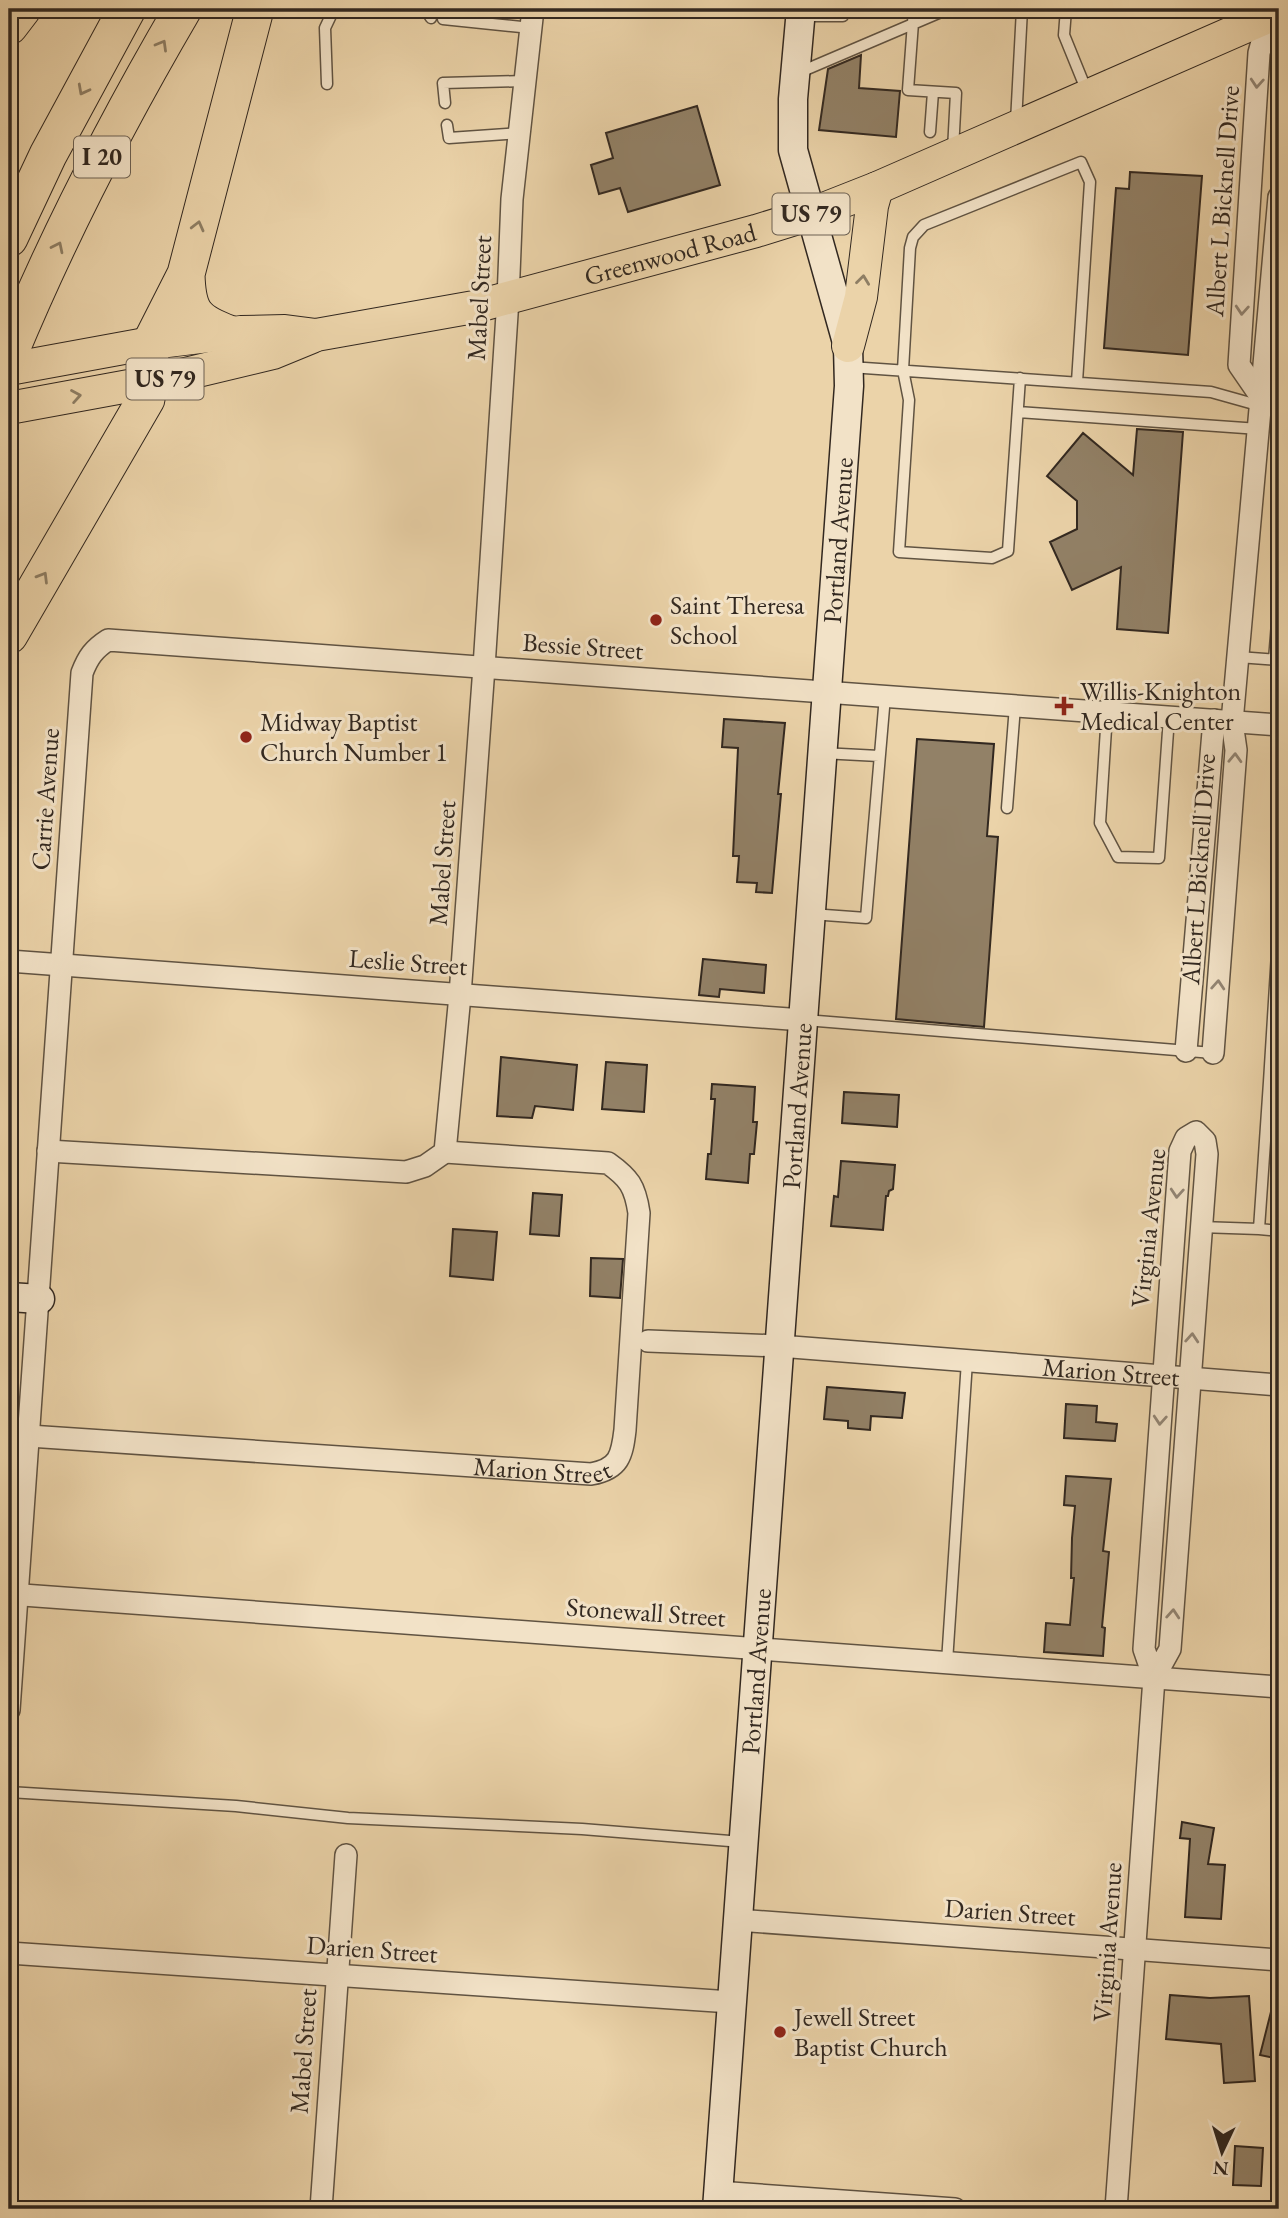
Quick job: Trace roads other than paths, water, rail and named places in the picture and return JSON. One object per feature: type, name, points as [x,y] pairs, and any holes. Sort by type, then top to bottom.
[{"type":"highway","points":[[9,26],[22,9]]},
{"type":"highway","name":"I 20","points":[[9,238],[48,155],[127,9]]},
{"type":"highway","name":"I 20","points":[[9,354],[28,308],[145,74],[183,9]]},
{"type":"highway","points":[[9,635],[146,400],[151,343],[186,274],[255,9]]},
{"type":"highway","points":[[186,274],[188,306],[200,321],[229,334]]},
{"type":"main road","name":"Greenwood Road","points":[[9,369],[151,343],[229,334],[262,331],[316,335],[508,299],[811,214],[953,156],[1274,16]]},
{"type":"main road","points":[[848,356],[861,297],[877,188]]},
{"type":"main road","name":"Greenwood Road","points":[[9,408],[148,383],[273,353],[316,335]]},
{"type":"street","name":"Portland Avenue","points":[[717,2201],[827,692],[848,356],[793,150],[801,12]]},
{"type":"street","name":"Albert L Bicknell Drive","points":[[1261,401],[1239,365],[1259,53],[1274,16]]},
{"type":"street","name":"Mabel Street","points":[[445,1152],[460,995],[484,667],[512,199],[532,18]]},
{"type":"street","name":"Albert L Bicknell Drive","points":[[1186,1051],[1223,721],[1238,657],[1279,197]]},
{"type":"street","name":"Bessie Street","points":[[95,649],[108,640],[1279,725]]},
{"type":"street","name":"Carrie Avenue","points":[[9,1710],[19,1435],[40,1299],[82,673],[95,649]]},
{"type":"street","name":"Albert L Bicknell Drive","points":[[1213,1053],[1236,750],[1223,721]]},
{"type":"street","name":"Leslie Street","points":[[9,961],[803,1020]]},
{"type":"street","name":"Virginia Avenue","points":[[1116,2209],[1154,1678],[1144,1648],[1163,1376],[1180,1151],[1186,1138],[1196,1132],[1205,1141],[1207,1154],[1170,1649],[1154,1678]]},
{"type":"street","points":[[48,1150],[406,1172],[425,1166],[445,1152]]},
{"type":"street","name":"Marion Street","points":[[19,1435],[591,1474],[606,1471],[616,1463],[622,1451],[625,1430],[639,1213],[636,1192],[625,1175],[608,1163],[445,1152]]},
{"type":"street","points":[[9,1297],[40,1299]]},
{"type":"street","name":"Marion Street","points":[[648,1341],[779,1346],[1279,1385]]},
{"type":"street","name":"Stonewall Street","points":[[13,1594],[1279,1687]]},
{"type":"street","name":"Mabel Street","points":[[321,2209],[346,1855]]},
{"type":"street","name":"Darien Street","points":[[737,1920],[1279,1960]]},
{"type":"street","name":"Darien Street","points":[[9,1953],[731,2002]]},
{"type":"street","points":[[717,2201],[955,2209]]},
{"type":"lane","points":[[327,84],[325,28],[334,9]]},
{"type":"lane","points":[[801,12],[843,16],[843,9]]},
{"type":"lane","points":[[914,9],[908,90],[956,93],[953,156]]},
{"type":"lane","points":[[796,74],[948,9]]},
{"type":"lane","points":[[1016,128],[1022,9]]},
{"type":"lane","points":[[1066,9],[1064,35],[1089,97]]},
{"type":"lane","points":[[443,19],[532,18]]},
{"type":"lane","points":[[445,103],[443,83],[525,80]]},
{"type":"lane","points":[[930,132],[933,92]]},
{"type":"lane","points":[[447,125],[449,138],[519,133]]},
{"type":"lane","points":[[1020,378],[1009,551],[992,558],[899,552],[908,400],[903,370],[910,248],[913,237],[925,225],[1081,162],[1090,182],[1077,382]]},
{"type":"lane","points":[[848,356],[903,370],[1211,392],[1261,401]]},
{"type":"lane","points":[[1018,412],[1259,429]]},
{"type":"lane","points":[[1238,657],[1277,660],[1279,598]]},
{"type":"lane","points":[[810,914],[866,918],[885,696]]},
{"type":"lane","points":[[1007,808],[1015,706]]},
{"type":"lane","points":[[1107,713],[1100,823],[1118,857],[1159,858],[1169,717]]},
{"type":"lane","points":[[822,753],[879,756]]},
{"type":"lane","points":[[1259,1230],[1266,1125],[1274,1082],[1279,921]]},
{"type":"lane","points":[[803,1020],[1213,1053]]},
{"type":"lane","points":[[1266,1125],[1279,1125]]},
{"type":"lane","points":[[1200,1227],[1279,1231]]},
{"type":"lane","points":[[947,1662],[967,1361]]},
{"type":"lane","points":[[9,1792],[236,1806],[348,1818],[582,1829],[742,1842]]},
{"type":"place","name":"Saint Theresa School","points":[[656,620]]},
{"type":"place","name":"Willis-Knighton Medical Center","points":[[1064,706]]},
{"type":"place","name":"Midway Baptist Church Number 1","points":[[246,737]]},
{"type":"place","name":"Jewell Street Baptist Church","points":[[780,2032]]}]
